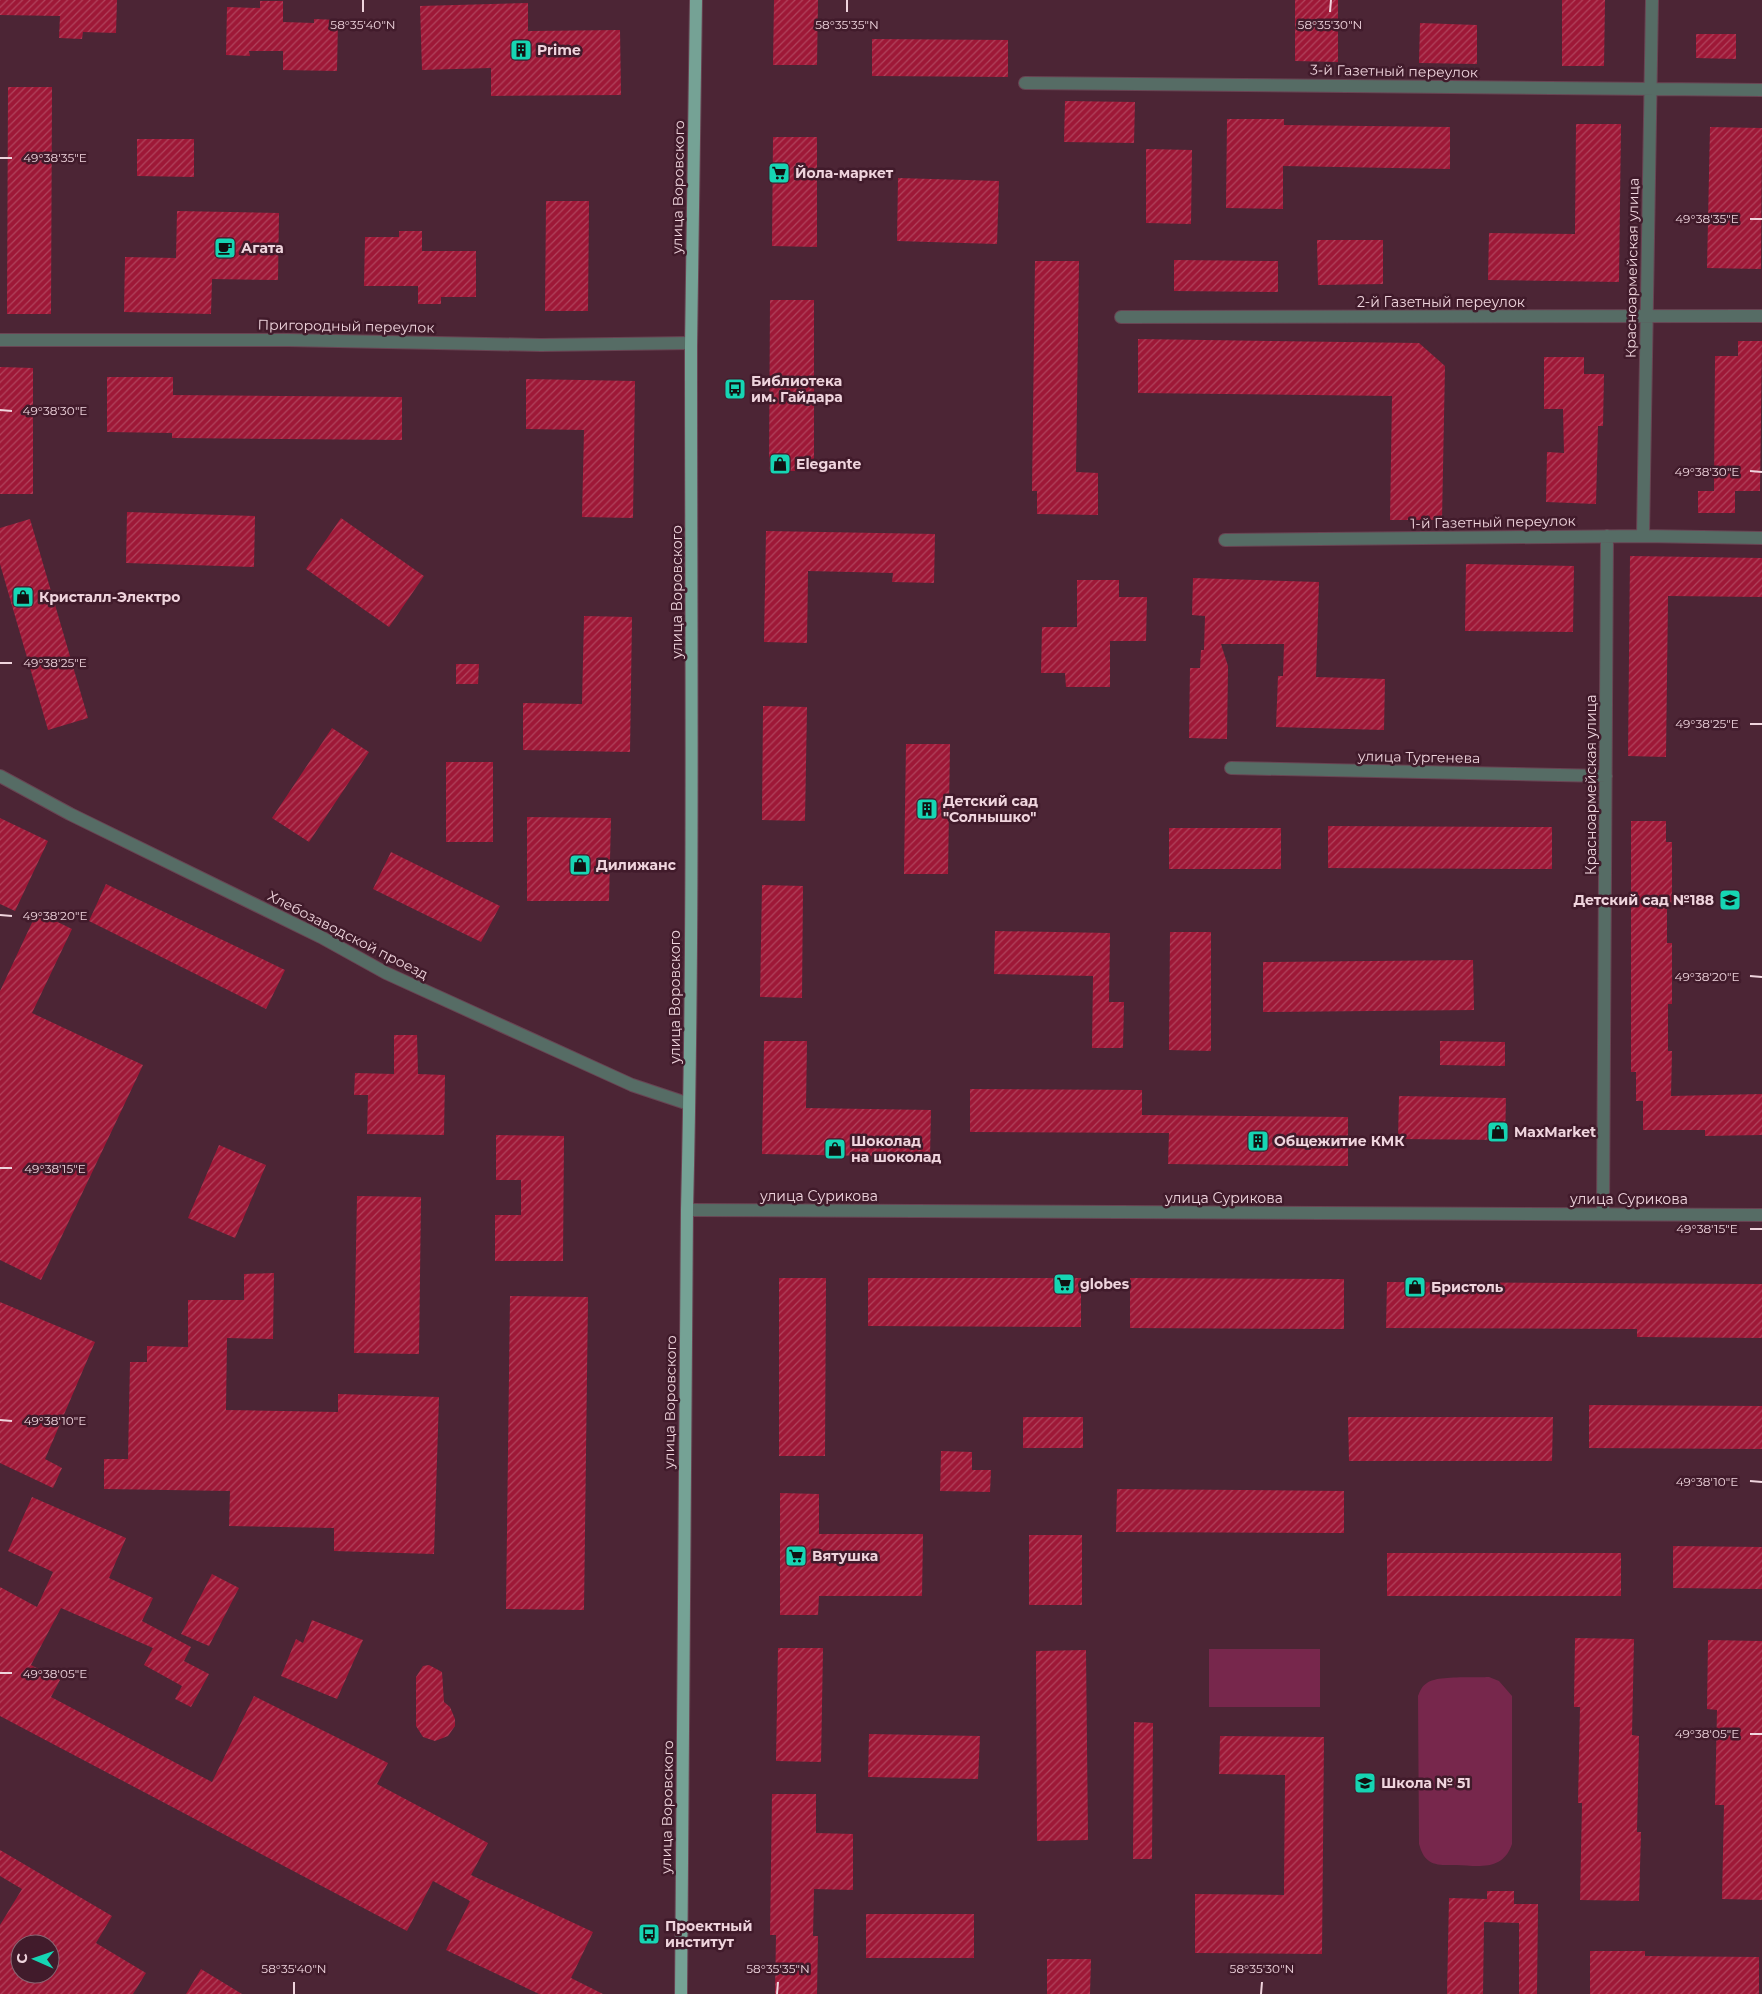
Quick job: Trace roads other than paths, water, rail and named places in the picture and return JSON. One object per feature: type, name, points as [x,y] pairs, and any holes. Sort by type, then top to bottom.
[{"type":"main road","name":"улица Воровского","points":[[681,1994],[686,1210],[689,1104],[692,684],[691,343],[696,0]]},
{"type":"street","name":"Красноармейская улица","points":[[1643,536],[1652,0]]},
{"type":"street","name":"3-й Газетный переулок","points":[[1025,83],[1762,90]]},
{"type":"street","name":"2-й Газетный переулок","points":[[1121,317],[1762,316]]},
{"type":"street","name":"Пригородный переулок","points":[[0,340],[278,340],[561,345],[691,343]]},
{"type":"street","name":"Красноармейская улица","points":[[1603,1214],[1607,536]]},
{"type":"street","name":"1-й Газетный переулок","points":[[1225,540],[1607,536],[1762,538]]},
{"type":"street","name":"улица Тургенева","points":[[1232,768],[1606,776]]},
{"type":"street","name":"Хлебозаводской проезд","points":[[0,776],[70,814],[312,933],[386,972],[632,1085],[689,1104]]},
{"type":"street","name":"улица Сурикова","points":[[686,1210],[1762,1215]]},
{"type":"place","name":"Prime","points":[[521,50]]},
{"type":"place","name":"Йола-маркет","points":[[779,173]]},
{"type":"place","name":"Агата","points":[[225,248]]},
{"type":"place","name":"Библиотека им. Гайдара","points":[[735,389]]},
{"type":"place","name":"Elegante","points":[[780,464]]},
{"type":"place","name":"Кристалл-Электро","points":[[23,597]]},
{"type":"place","name":"Детский сад \"Солнышко\"","points":[[927,809]]},
{"type":"place","name":"Дилижанс","points":[[580,865]]},
{"type":"place","name":"Детский сад №188","points":[[1730,900]]},
{"type":"place","name":"MaxMarket","points":[[1498,1132]]},
{"type":"place","name":"Общежитие КМК","points":[[1258,1141]]},
{"type":"place","name":"Шоколад на шоколад","points":[[835,1149]]},
{"type":"place","name":"globes","points":[[1064,1284]]},
{"type":"place","name":"Бристоль","points":[[1415,1287]]},
{"type":"place","name":"Вятушка","points":[[796,1556]]},
{"type":"place","name":"Школа № 51","points":[[1365,1783]]},
{"type":"place","name":"Проектный институт","points":[[649,1934]]}]
